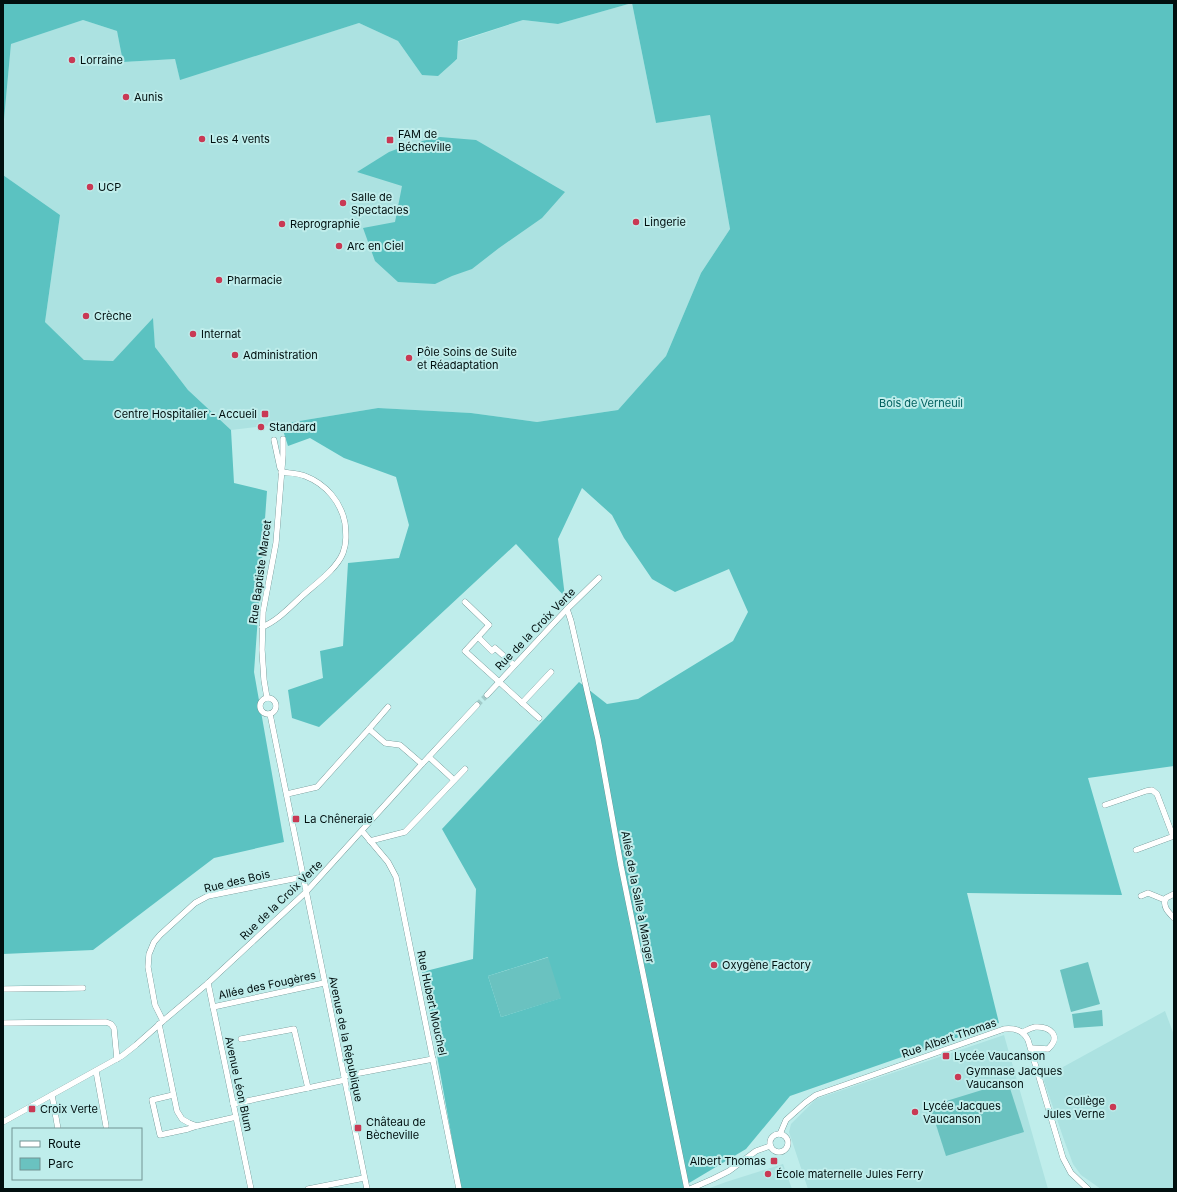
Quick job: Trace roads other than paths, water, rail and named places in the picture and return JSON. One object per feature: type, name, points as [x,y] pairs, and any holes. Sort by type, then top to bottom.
[{"type":"street","name":"Rue Baptiste Marcet","points":[[267,698],[262,654],[262,627],[263,612],[276,543],[283,439]]},
{"type":"street","name":"Rue Baptiste Marcet","points":[[274,440],[281,472]]},
{"type":"street","points":[[262,627],[269,624],[286,610],[335,566],[343,553],[347,540],[344,518],[336,500],[329,491],[321,484],[304,476],[281,472]]},
{"type":"street","name":"Rue de la Croix Verte","points":[[487,695],[567,609],[599,578]]},
{"type":"street","points":[[465,602],[489,625],[465,651],[539,718]]},
{"type":"street","name":"Allée de la Salle à Manger","points":[[567,609],[598,739],[621,866],[687,1189]]},
{"type":"street","points":[[478,637],[492,651],[495,648],[514,665]]},
{"type":"street","points":[[522,703],[551,672]]},
{"type":"street","name":"Rue Baptiste Marcet","points":[[267,698],[273,700],[276,705],[275,711],[270,714],[264,713],[260,708],[262,702],[267,698]]},
{"type":"street","name":"Rue de la Croix Verte","points":[[3,1122],[117,1059],[136,1045],[208,983],[306,892],[422,764],[477,706]]},
{"type":"street","points":[[286,794],[317,787],[388,707]]},
{"type":"street","name":"Rue Baptiste Marcet","points":[[270,714],[306,892]]},
{"type":"street","points":[[369,729],[385,743],[400,745],[422,764]]},
{"type":"street","points":[[429,757],[454,780]]},
{"type":"street","points":[[370,841],[406,832],[465,769]]},
{"type":"street","points":[[1105,805],[1146,790],[1152,790],[1157,794],[1174,836],[1136,850]]},
{"type":"street","name":"Rue Hubert Mouchel","points":[[362,831],[388,862],[396,877],[459,1189]]},
{"type":"street","name":"Rue des Bois","points":[[197,1126],[182,1119],[177,1111],[173,1095],[161,1022],[155,1005],[148,967],[149,954],[154,942],[160,934],[195,903],[208,896],[303,877]]},
{"type":"street","name":"Avenue de la République","points":[[306,892],[366,1189]]},
{"type":"street","points":[[1141,896],[1148,893],[1165,900]]},
{"type":"street","points":[[1174,894],[1165,900],[1165,907],[1174,918]]},
{"type":"street","name":"Avenue Léon Blum","points":[[208,983],[251,1189]]},
{"type":"street","name":"Allée des Fougères","points":[[213,1007],[324,983]]},
{"type":"street","points":[[3,989],[83,988]]},
{"type":"street","points":[[3,1023],[106,1022],[111,1024],[114,1028],[117,1059]]},
{"type":"street","points":[[1031,1048],[1048,1049],[1055,1040],[1054,1035],[1046,1028],[1033,1028],[1023,1032],[1031,1048],[1063,1158],[1071,1173],[1088,1189]]},
{"type":"street","points":[[241,1038],[294,1029],[308,1088]]},
{"type":"street","name":"Rue Albert Thomas","points":[[780,1134],[786,1120],[816,1095],[1004,1029],[1015,1029],[1023,1032]]},
{"type":"street","points":[[233,1104],[433,1059]]},
{"type":"street","points":[[96,1071],[106,1126]]},
{"type":"street","points":[[52,1095],[58,1128]]},
{"type":"street","points":[[173,1095],[152,1100],[160,1135],[236,1118]]},
{"type":"street","points":[[777,1134],[785,1136],[788,1141],[786,1149],[782,1152],[774,1150],[770,1146],[770,1140],[777,1134]]},
{"type":"street","points":[[690,1189],[713,1180],[756,1150],[770,1146]]},
{"type":"street","points":[[308,1189],[364,1178]]},
{"type":"tunnel","points":[[477,705],[487,695]]},
{"type":"place","name":"Lorraine","points":[[72,60]]},
{"type":"place","name":"Aunis","points":[[126,97]]},
{"type":"place","name":"Les 4 vents","points":[[202,139]]},
{"type":"place","name":"FAM de Bécheville","points":[[390,140]]},
{"type":"place","name":"UCP","points":[[90,187]]},
{"type":"place","name":"Salle de Spectacles","points":[[343,203]]},
{"type":"place","name":"Lingerie","points":[[636,222]]},
{"type":"place","name":"Reprographie","points":[[282,224]]},
{"type":"place","name":"Arc en Ciel","points":[[339,246]]},
{"type":"place","name":"Pharmacie","points":[[219,280]]},
{"type":"place","name":"Crèche","points":[[86,316]]},
{"type":"place","name":"Internat","points":[[193,334]]},
{"type":"place","name":"Administration","points":[[235,355]]},
{"type":"place","name":"Pôle Soins de Suite et Réadaptation","points":[[409,358]]},
{"type":"place","name":"Centre Hospitalier - Accueil","points":[[265,414]]},
{"type":"place","name":"Standard","points":[[261,427]]},
{"type":"place","name":"La Chêneraie","points":[[296,819]]},
{"type":"place","name":"Oxygène Factory","points":[[714,965]]},
{"type":"place","name":"Lycée Vaucanson","points":[[946,1056]]},
{"type":"place","name":"Gymnase Jacques Vaucanson","points":[[958,1077]]},
{"type":"place","name":"Collège Jules Verne","points":[[1113,1107]]},
{"type":"place","name":"Croix Verte","points":[[32,1109]]},
{"type":"place","name":"Lycée Jacques Vaucanson","points":[[915,1112]]},
{"type":"place","name":"Château de Bècheville","points":[[358,1128]]},
{"type":"place","name":"Albert Thomas","points":[[774,1161]]},
{"type":"place","name":"École maternelle Jules Ferry","points":[[768,1174]]},
{"type":"park label","name":"Bois de Verneuil","points":[[921,403]]}]
